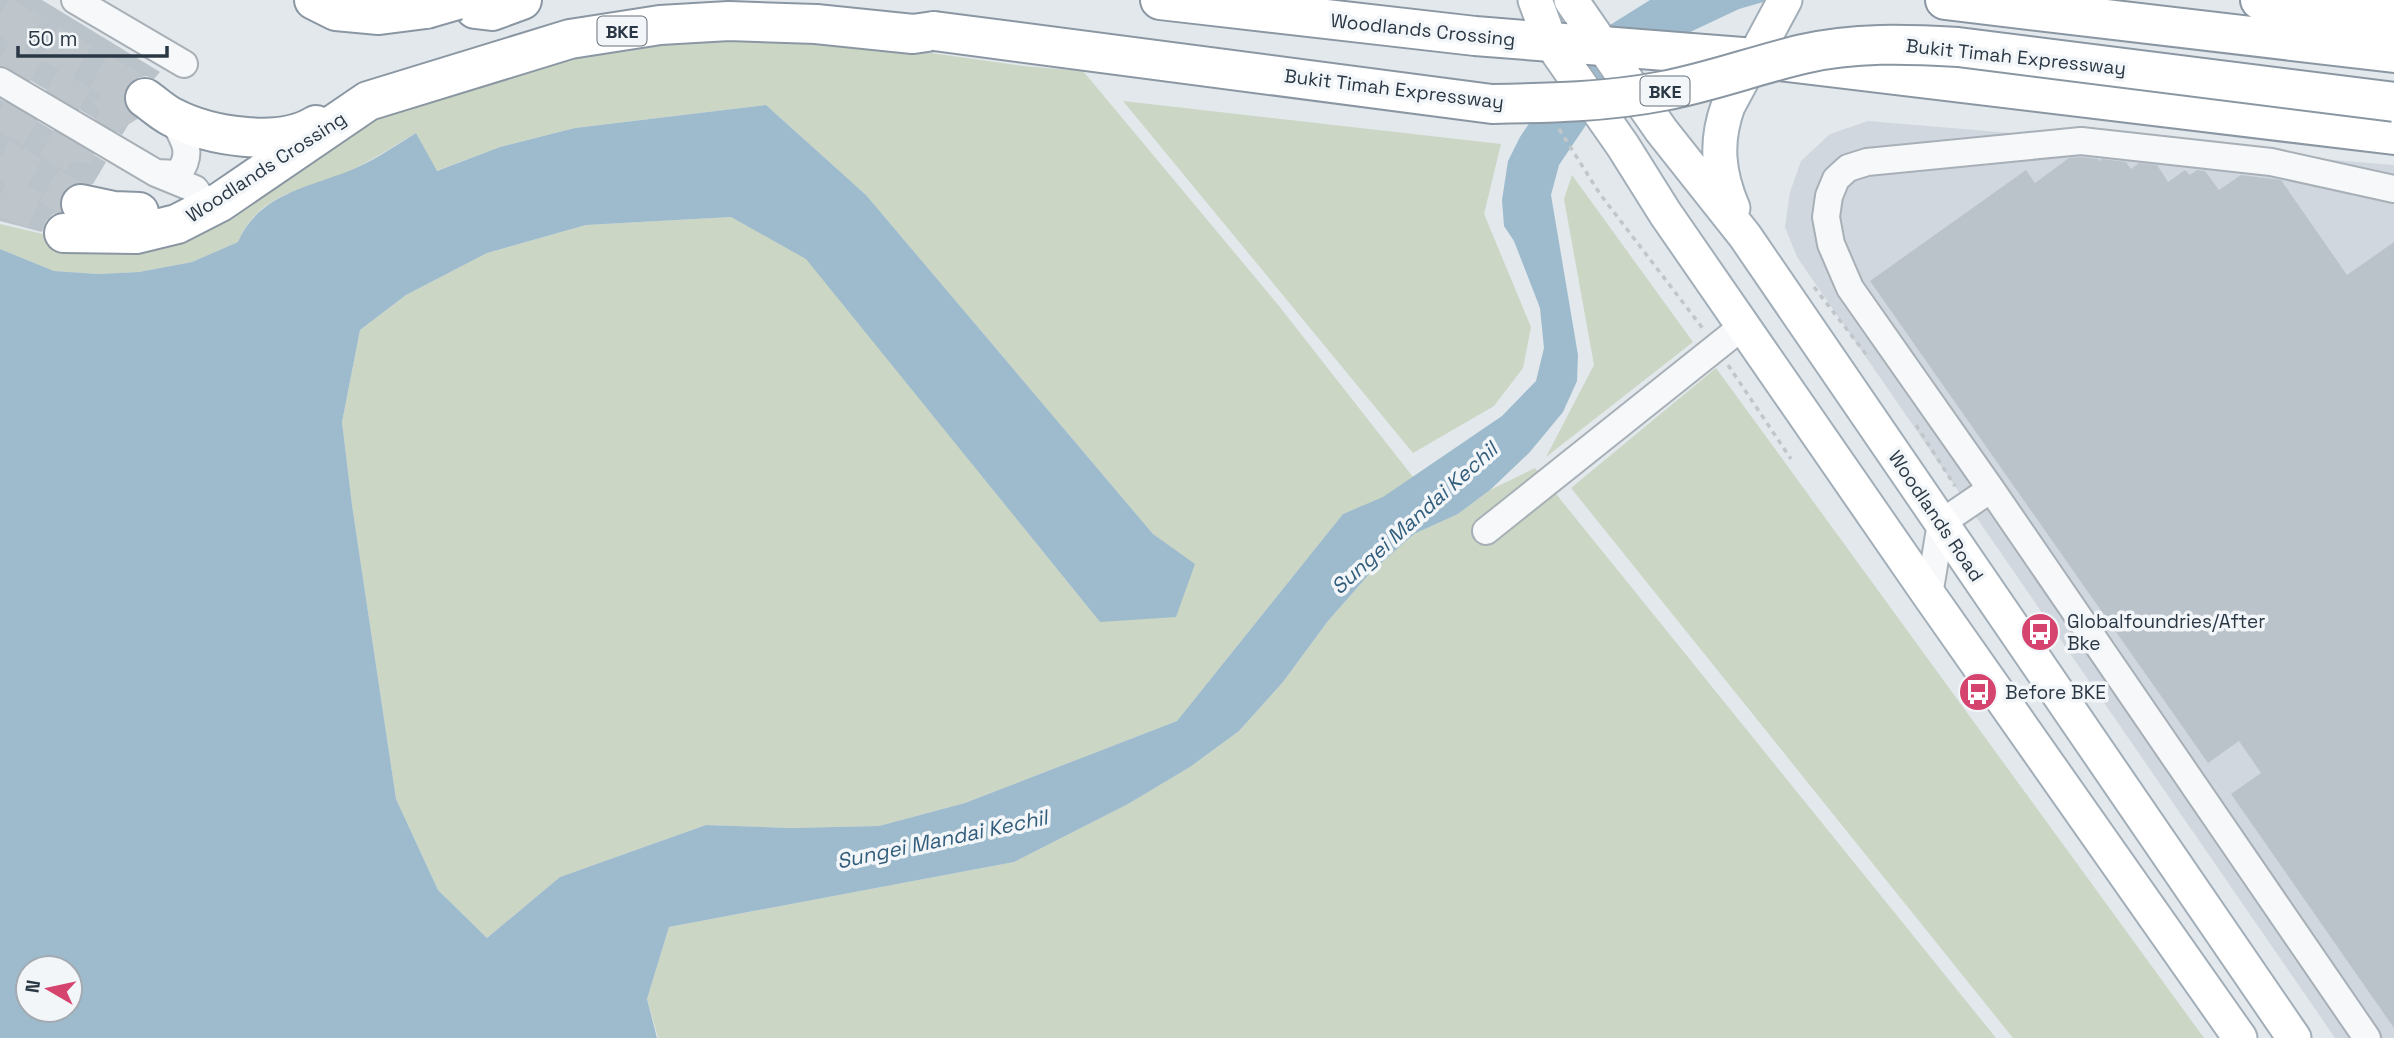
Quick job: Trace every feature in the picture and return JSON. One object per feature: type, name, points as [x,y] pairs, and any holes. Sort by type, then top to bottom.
[{"type":"highway","points":[[314,0],[336,11],[379,15],[453,6],[492,11],[522,0]]},
{"type":"highway","name":"Woodlands Crossing","points":[[1160,0],[1443,33],[1755,58]]},
{"type":"highway","points":[[1945,0],[2394,53]]},
{"type":"highway","points":[[2260,0],[2394,18]]},
{"type":"highway","name":"Woodlands Crossing","points":[[368,101],[220,202],[177,224],[136,234],[73,222],[134,229],[183,217],[203,200],[308,130],[437,65],[534,29],[639,12],[748,2]]},
{"type":"highway","name":"BKE","points":[[748,2],[886,25]]},
{"type":"highway","name":"BKE","points":[[368,101],[569,39],[660,25],[729,21],[886,25]]},
{"type":"highway","name":"Bukit Timah Expressway","points":[[886,25],[914,24],[934,31],[1492,104],[1616,99],[1664,91],[1805,54],[1908,44],[1958,47],[2394,102]]},
{"type":"highway","points":[[1755,58],[2394,135]]},
{"type":"highway","name":"Woodlands Crossing","points":[[164,89],[204,130],[270,137],[308,130]]},
{"type":"main road","points":[[1535,0],[1551,43],[1623,146],[1665,213],[2240,1038]]},
{"type":"main road","name":"Woodlands Road","points":[[1571,0],[1661,130],[1745,236],[2294,1038]]},
{"type":"main road","points":[[1745,236],[1722,179],[1719,149],[1723,120],[1785,0]]},
{"type":"lane","points":[[75,0],[164,89],[188,154],[185,165],[178,174],[168,176],[156,173]]},
{"type":"lane","points":[[0,81],[156,173],[195,189],[203,200]]},
{"type":"lane","points":[[2367,1038],[1850,288],[1831,244],[1826,217],[1829,197],[1836,179],[1848,168],[1867,162],[2081,141],[2271,162],[2394,189]]},
{"type":"lane","points":[[1486,531],[1743,326]]},
{"type":"lane","points":[[1929,595],[1941,523],[1991,489]]},
{"type":"path","points":[[1577,160],[1717,347],[1791,459]]},
{"type":"shaded area","points":[[1868,121],[2394,165],[2394,1038],[2335,1038],[1797,257],[1785,227],[1790,192],[1801,161],[1830,134]]},
{"type":"green space","points":[[666,38],[831,39],[1023,66],[1083,71],[1279,306],[1413,477],[1383,498],[1343,514],[1177,721],[965,803],[879,826],[792,828],[706,825],[560,877],[487,938],[438,890],[396,799],[352,505],[342,422],[360,330],[406,295],[487,253],[586,225],[731,217],[806,258],[1100,622],[1194,564],[1153,534],[866,195],[766,105],[575,128],[500,147],[436,171],[416,133],[354,169],[273,201],[248,224],[238,242],[192,262],[139,272],[98,274],[54,271],[0,249],[0,224],[60,238],[137,237],[311,146],[440,84]]},
{"type":"green space","points":[[1123,101],[1501,144],[1484,214],[1531,327],[1523,368],[1494,406],[1413,453]]},
{"type":"green space","points":[[1572,175],[1693,342],[1546,457],[1594,365],[1564,199]]},
{"type":"green space","points":[[1716,368],[2204,1038],[2013,1038],[1571,488]]},
{"type":"green space","points":[[1535,468],[1996,1038],[658,1038],[647,999],[669,927],[1014,862],[1128,804],[1190,767],[1239,731],[1283,682],[1328,621],[1371,572],[1414,534],[1458,514],[1490,490]]},
{"type":"water","name":"Sungei Mandai Kechil","points":[[1650,0],[1770,0],[1739,9],[1686,34],[1643,59],[1588,122],[1559,165],[1551,195],[1578,355],[1577,381],[1563,412],[1529,453],[1490,490],[1458,514],[1414,534],[1371,572],[1328,621],[1283,682],[1239,731],[1190,767],[1128,804],[1014,862],[669,927],[647,999],[657,1038],[0,1038],[0,249],[54,271],[98,274],[139,272],[192,262],[238,242],[258,213],[271,203],[358,167],[416,133],[437,171],[500,147],[575,128],[766,105],[866,195],[1153,534],[1195,564],[1176,617],[1100,622],[806,259],[731,217],[586,225],[487,253],[406,295],[360,330],[342,422],[352,505],[396,799],[438,890],[487,938],[560,877],[706,825],[792,828],[879,826],[965,803],[1177,721],[1343,514],[1383,497],[1502,416],[1536,381],[1544,348],[1540,308],[1514,241],[1504,226],[1502,200],[1508,161],[1520,137],[1555,85],[1610,25]]},
{"type":"building","points":[[0,0],[42,0],[160,72],[154,79],[146,76],[136,78],[127,86],[123,97],[125,107],[133,117],[122,135],[8,67],[0,65]]},
{"type":"building","points":[[0,99],[106,162],[93,184],[75,183],[65,189],[60,200],[61,212],[53,214],[46,221],[42,232],[0,221]]},
{"type":"building","points":[[2069,158],[2126,162],[2131,169],[2139,163],[2157,165],[2168,182],[2185,170],[2190,175],[2197,170],[2205,171],[2219,190],[2241,175],[2281,180],[2347,275],[2394,242],[2394,1028],[2231,794],[2261,773],[2239,741],[2208,763],[1870,281],[2026,170],[2035,183]]},
{"type":"tunnel","points":[[0,14],[145,98]]},
{"type":"tunnel","points":[[0,57],[103,118],[140,95]]},
{"type":"tunnel","points":[[0,109],[75,155],[71,198]]},
{"type":"tunnel","points":[[0,157],[81,204]]},
{"type":"tunnel","points":[[0,196],[69,225]]},
{"type":"place","name":"Globalfoundries/After Bke","points":[[2040,632]]},
{"type":"place","name":"Before BKE","points":[[1978,692]]}]
